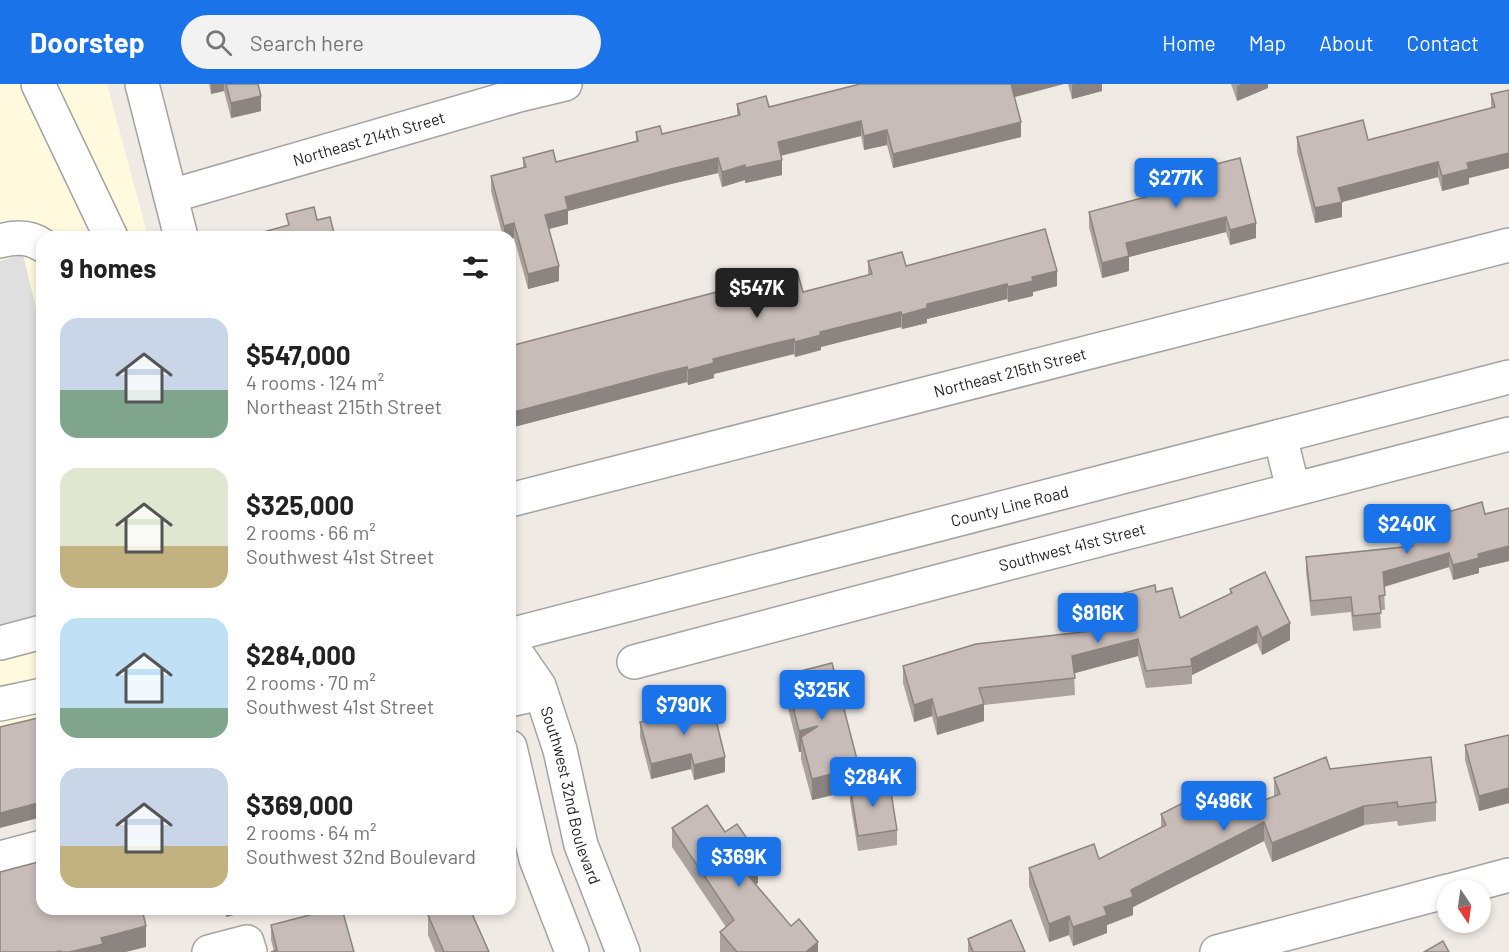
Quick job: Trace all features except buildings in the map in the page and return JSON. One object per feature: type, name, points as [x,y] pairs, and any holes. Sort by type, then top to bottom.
[{"type":"street","points":[[38,84],[108,231]]},
{"type":"street","points":[[142,84],[180,231]]},
{"type":"street","name":"Northeast 214th Street","points":[[171,196],[517,90],[565,84]]},
{"type":"street","points":[[0,241],[15,237],[36,241]]},
{"type":"street","name":"Northeast 215th Street","points":[[516,498],[1509,245]]},
{"type":"street","name":"County Line Road","points":[[516,633],[1509,377]]},
{"type":"street","name":"Southwest 41st Street","points":[[634,662],[1509,434]]},
{"type":"street","points":[[1280,436],[1293,489]]},
{"type":"street","points":[[0,643],[36,634]]},
{"type":"street","name":"Southwest 32nd Boulevard","points":[[516,653],[539,686],[560,750],[581,845],[622,952]]},
{"type":"street","points":[[516,699],[541,693]]},
{"type":"street","points":[[0,704],[36,696]]},
{"type":"street","points":[[516,773],[536,859],[572,952]]},
{"type":"street","points":[[0,858],[36,849]]},
{"type":"street","points":[[1491,879],[1509,874]]},
{"type":"street","points":[[1217,952],[1308,941],[1437,895]]},
{"type":"street","points":[[209,952],[247,942],[250,952]]},
{"type":"shaded area","points":[[0,84],[107,84],[146,231],[36,231],[36,725],[0,734]]},
{"type":"shaded area","points":[[23,254],[36,308],[36,646],[0,655],[0,261]]}]
